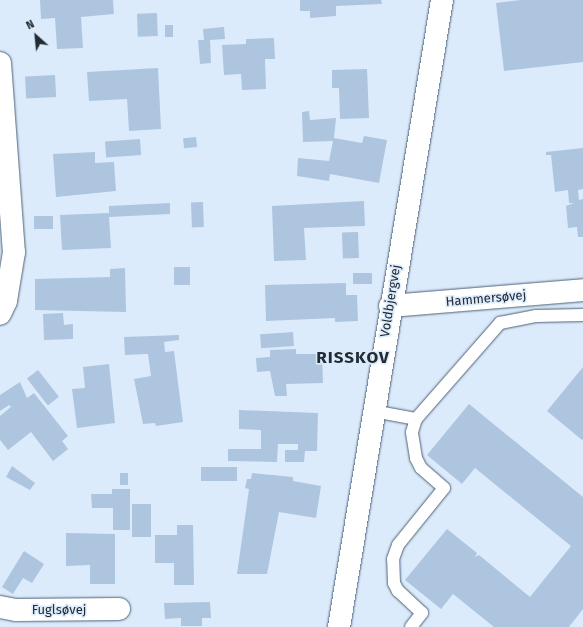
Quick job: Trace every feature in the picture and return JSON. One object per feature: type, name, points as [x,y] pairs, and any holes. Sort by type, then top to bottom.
[{"type":"street","name":"Voldbjergvej","points":[[339,627],[390,306],[442,0]]},
{"type":"street","points":[[0,63],[14,252],[6,301],[0,314]]},
{"type":"street","name":"Hammersøvej","points":[[390,306],[583,290]]},
{"type":"street","name":"Fuglsøvej","points":[[0,607],[16,610],[118,609]]},
{"type":"lane","points":[[411,627],[422,613],[398,591],[394,582],[393,559],[398,545],[444,488],[421,468],[416,458],[412,432],[416,419],[500,323],[536,316],[583,315]]},
{"type":"lane","points":[[373,412],[416,419]]},
{"type":"building","points":[[40,0],[113,0],[114,14],[81,17],[83,48],[57,49],[55,18],[41,19]]},
{"type":"building","points":[[300,0],[381,0],[382,4],[336,6],[336,16],[310,18],[310,11],[300,11]]},
{"type":"building","points":[[521,0],[583,0],[583,62],[504,71],[496,3]]},
{"type":"building","points":[[157,13],[158,36],[138,37],[137,14]]},
{"type":"building","points":[[165,25],[173,25],[173,37],[165,37]]},
{"type":"building","points":[[224,27],[225,39],[210,40],[211,63],[200,64],[198,40],[204,40],[203,29]]},
{"type":"building","points":[[274,38],[275,59],[265,59],[266,89],[242,90],[241,74],[224,75],[222,45],[246,44],[246,39]]},
{"type":"building","points":[[158,68],[161,129],[129,131],[127,99],[89,101],[87,72]]},
{"type":"building","points":[[367,69],[369,118],[340,119],[339,88],[332,88],[332,70]]},
{"type":"building","points":[[55,75],[56,97],[26,99],[25,77]]},
{"type":"building","points":[[309,111],[310,120],[336,118],[334,138],[362,143],[364,136],[387,140],[379,183],[330,174],[329,181],[297,176],[298,158],[329,161],[333,141],[303,142],[302,112]]},
{"type":"building","points":[[196,137],[197,147],[184,148],[183,138]]},
{"type":"building","points":[[140,139],[141,155],[106,157],[105,141]]},
{"type":"building","points":[[583,148],[583,189],[578,190],[579,200],[583,199],[583,237],[578,237],[577,227],[568,228],[566,206],[574,203],[569,203],[568,190],[555,192],[551,155],[546,155],[546,152]]},
{"type":"building","points":[[95,152],[95,163],[114,162],[116,191],[56,197],[53,154]]},
{"type":"building","points":[[364,201],[365,226],[304,228],[306,260],[274,261],[272,206]]},
{"type":"building","points":[[191,202],[203,202],[204,227],[192,227]]},
{"type":"building","points":[[170,203],[170,214],[109,217],[111,248],[62,250],[60,215],[109,213],[109,206]]},
{"type":"building","points":[[34,216],[53,216],[53,229],[34,229]]},
{"type":"building","points":[[358,232],[359,258],[343,259],[342,233]]},
{"type":"building","points":[[174,267],[190,267],[190,285],[174,285]]},
{"type":"building","points":[[125,268],[126,312],[35,310],[35,279],[110,277],[110,269]]},
{"type":"building","points":[[353,273],[372,273],[372,284],[353,284]]},
{"type":"building","points":[[346,283],[346,295],[357,295],[358,321],[335,322],[335,318],[266,321],[265,285]]},
{"type":"building","points":[[63,313],[64,325],[73,324],[73,339],[44,340],[43,314]]},
{"type":"building","points":[[293,332],[294,346],[261,348],[260,334]]},
{"type":"building","points":[[179,335],[179,340],[164,342],[165,352],[174,351],[183,422],[156,426],[155,423],[143,424],[134,379],[151,376],[148,354],[125,355],[124,337]]},
{"type":"building","points":[[296,349],[296,354],[322,354],[323,383],[286,384],[287,396],[275,396],[270,371],[257,372],[256,358],[270,357],[270,350]]},
{"type":"building","points":[[109,364],[115,423],[77,428],[72,389],[85,388],[83,367]]},
{"type":"building","points":[[583,367],[583,439],[582,440],[547,411]]},
{"type":"building","points":[[38,370],[59,397],[48,405],[27,379]]},
{"type":"building","points":[[20,382],[27,398],[34,393],[68,436],[62,441],[68,449],[53,461],[31,432],[8,450],[0,440],[0,416],[11,407],[9,405],[0,411],[0,395]]},
{"type":"building","points":[[469,404],[583,497],[583,609],[569,627],[494,627],[453,594],[441,609],[405,580],[447,529],[477,553],[475,557],[479,555],[530,597],[571,546],[475,468],[462,484],[427,455]]},
{"type":"building","points":[[239,410],[318,413],[317,451],[305,451],[304,462],[285,462],[285,450],[298,450],[298,444],[278,444],[277,462],[228,461],[228,449],[261,449],[261,430],[239,429]]},
{"type":"building","points":[[12,466],[35,483],[30,490],[6,477]]},
{"type":"building","points":[[201,467],[237,467],[237,481],[201,481]]},
{"type":"building","points":[[120,473],[128,473],[128,485],[120,485]]},
{"type":"building","points":[[252,473],[293,477],[293,481],[321,486],[316,518],[279,512],[267,574],[237,574],[249,489],[245,488],[247,479],[251,479]]},
{"type":"building","points":[[112,489],[130,489],[130,530],[113,530],[113,508],[92,508],[91,494],[112,494]]},
{"type":"building","points":[[132,504],[151,504],[151,537],[132,537]]},
{"type":"building","points":[[177,525],[193,525],[194,585],[174,585],[174,563],[155,563],[155,535],[177,535]]},
{"type":"building","points":[[66,533],[115,534],[115,584],[90,584],[90,565],[66,566]]},
{"type":"building","points":[[24,551],[44,564],[32,583],[23,578],[13,594],[2,587]]},
{"type":"building","points":[[210,602],[211,618],[202,618],[202,626],[181,626],[181,618],[165,619],[164,603]]},
{"type":"district","name":"RISSKOV","points":[[353,358]]}]
